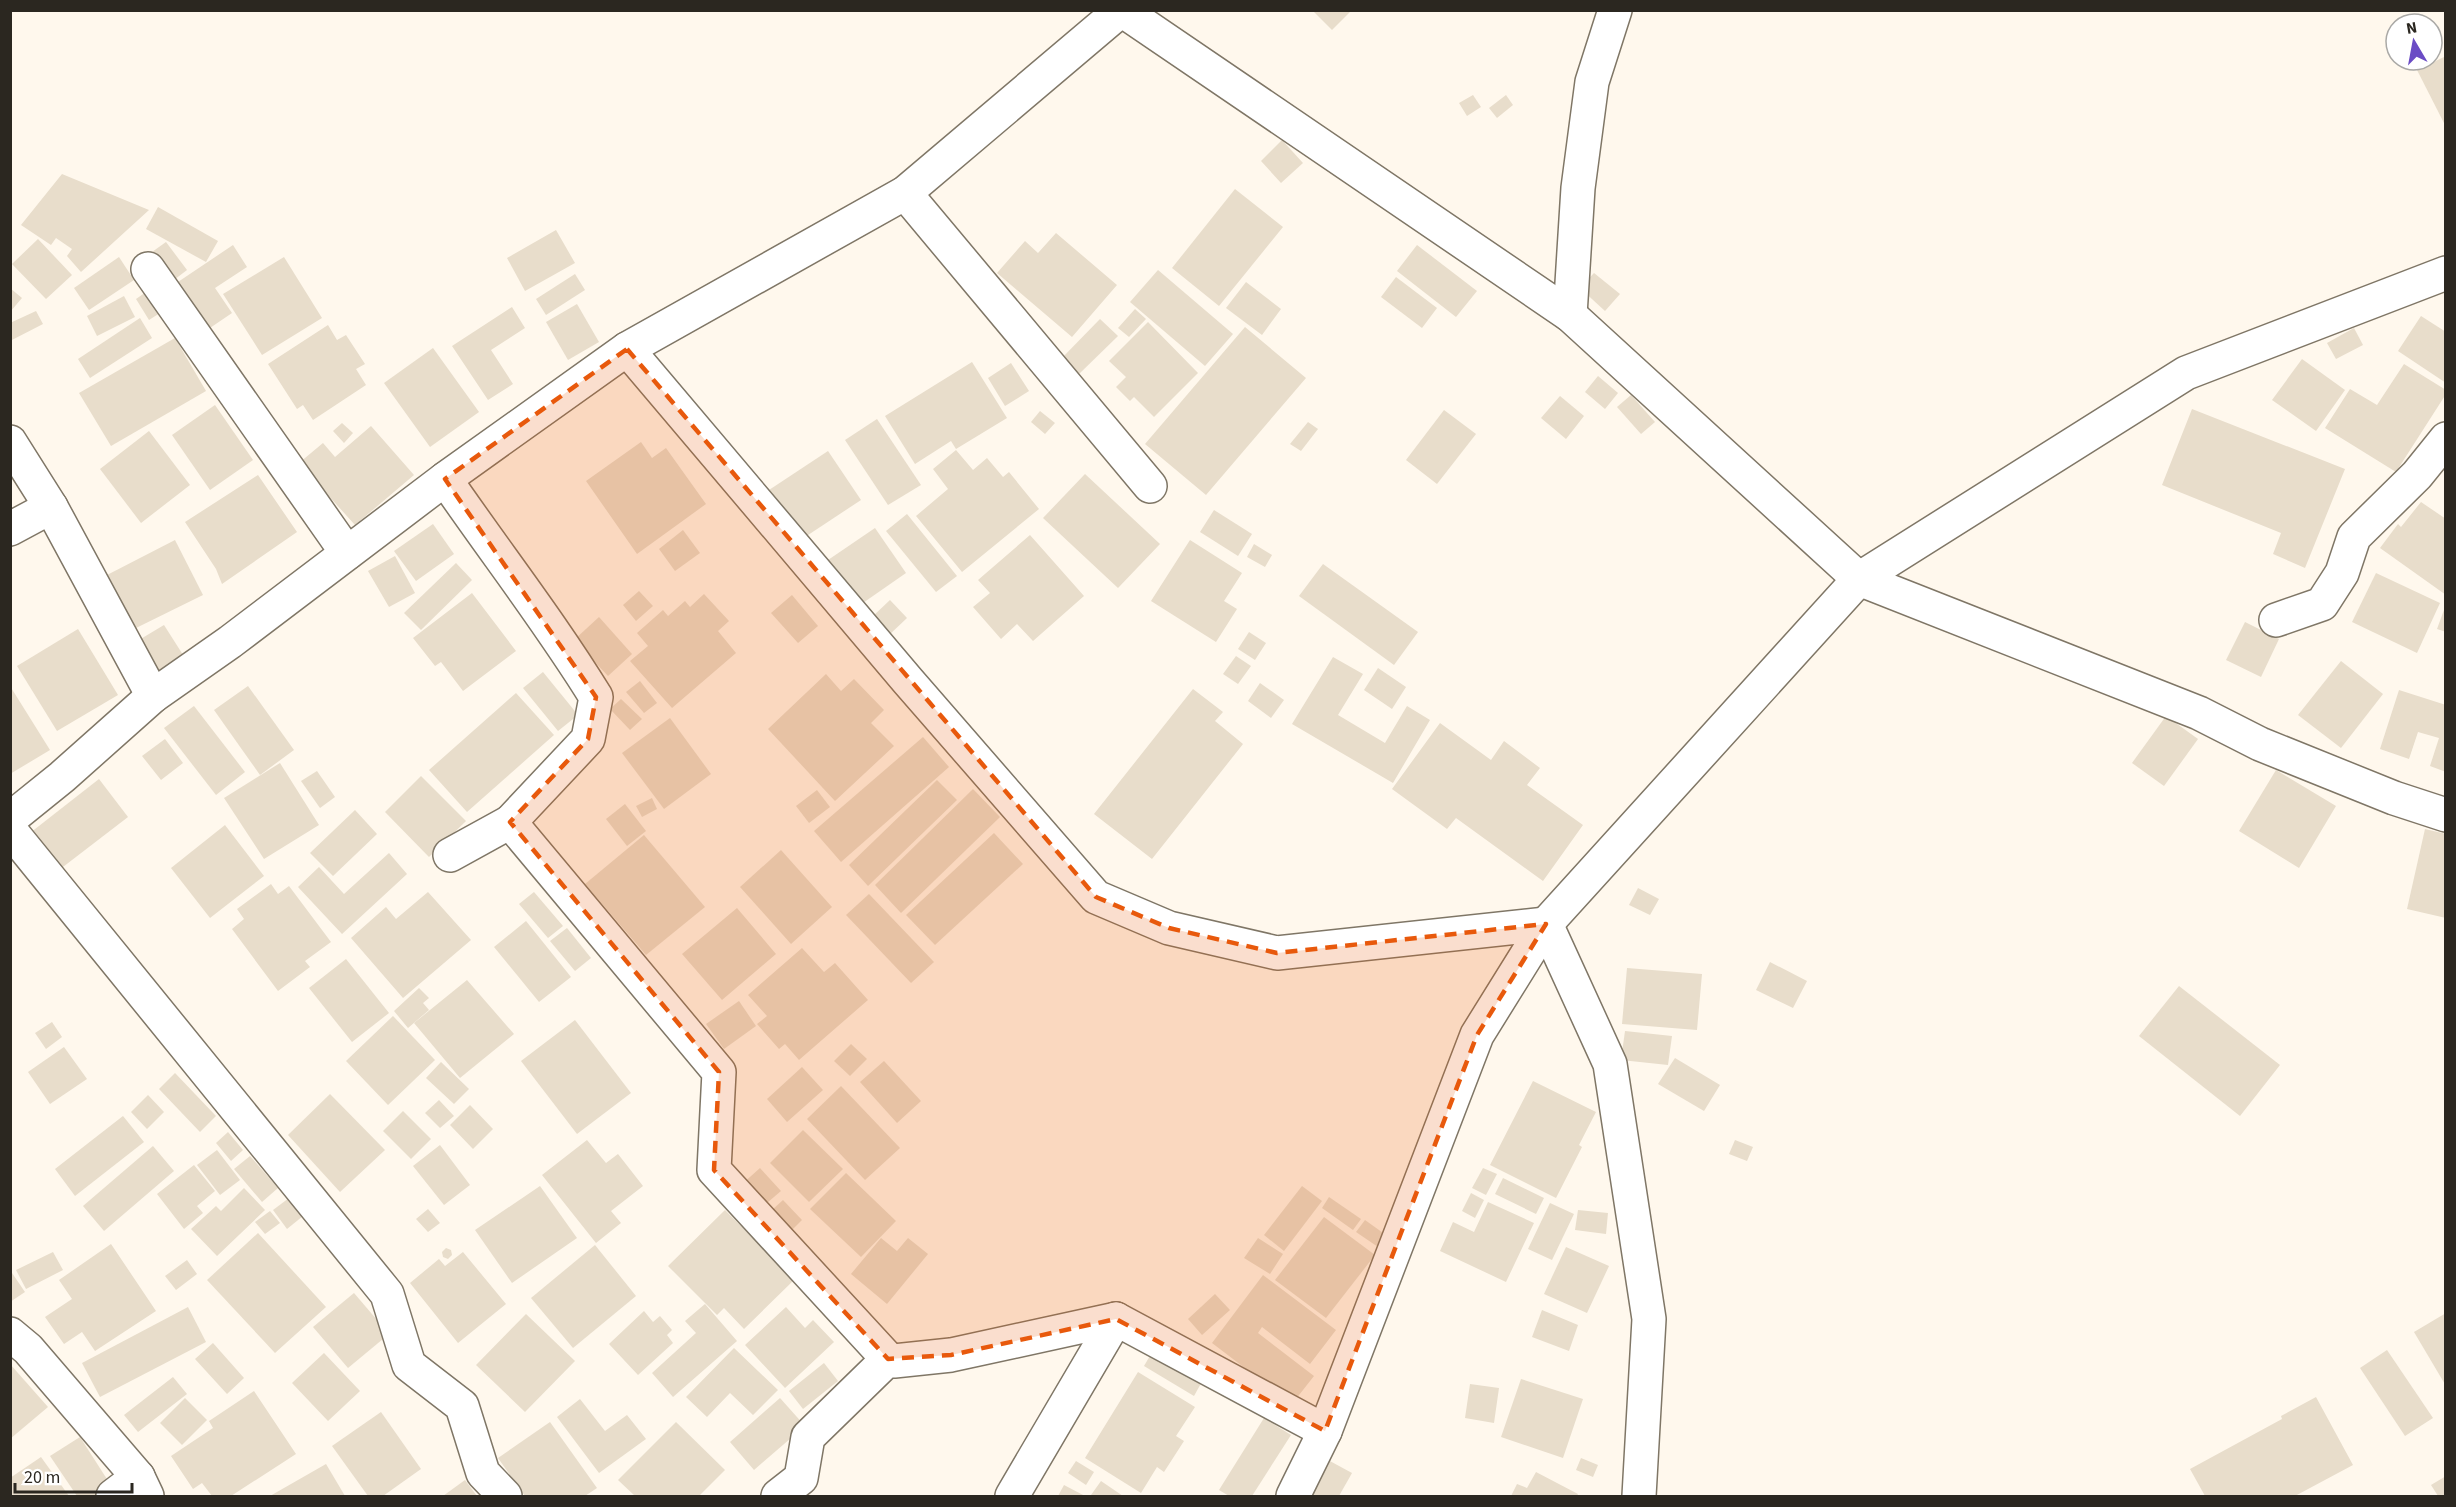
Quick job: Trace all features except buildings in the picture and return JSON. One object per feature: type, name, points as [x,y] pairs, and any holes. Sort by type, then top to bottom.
[{"type":"street","points":[[10,819],[62,777],[153,696],[230,642],[445,479],[627,349],[905,193],[1121,10],[1570,315],[1859,579],[2199,713],[2260,744],[2394,798],[2445,815]]},
{"type":"street","points":[[1570,315],[1578,188],[1592,82],[1615,10]]},
{"type":"street","points":[[905,193],[1150,486]]},
{"type":"street","points":[[148,269],[347,553]]},
{"type":"street","points":[[1293,1497],[1325,1431],[1478,1035],[1546,924],[1859,579],[2186,373],[2445,273]]},
{"type":"street","points":[[627,349],[901,672],[1096,897],[1169,928],[1277,952],[1546,924]]},
{"type":"street","points":[[2276,620],[2322,604],[2342,573],[2354,537],[2417,475],[2445,439]]},
{"type":"street","points":[[10,442],[51,507],[153,696]]},
{"type":"street","points":[[445,479],[567,650],[596,697],[588,739],[510,822],[450,855]]},
{"type":"street","points":[[10,529],[51,507]]},
{"type":"street","points":[[510,822],[719,1072],[714,1170],[888,1359],[894,1361],[951,1355],[1116,1319],[1325,1431]]},
{"type":"street","points":[[10,830],[387,1294],[409,1365],[462,1406],[483,1473],[505,1497]]},
{"type":"street","points":[[1546,924],[1610,1064],[1649,1319],[1639,1497]]},
{"type":"street","points":[[1012,1497],[1116,1319]]},
{"type":"street","points":[[10,1334],[28,1349],[133,1490]]},
{"type":"street","points":[[778,1497],[801,1478],[808,1437],[888,1359]]},
{"type":"highlighted area","points":[[627,349],[1096,897],[1169,928],[1277,953],[1546,924],[1477,1035],[1325,1431],[1116,1319],[951,1355],[888,1359],[714,1170],[719,1072],[510,822],[588,739],[596,697],[445,479]]}]
